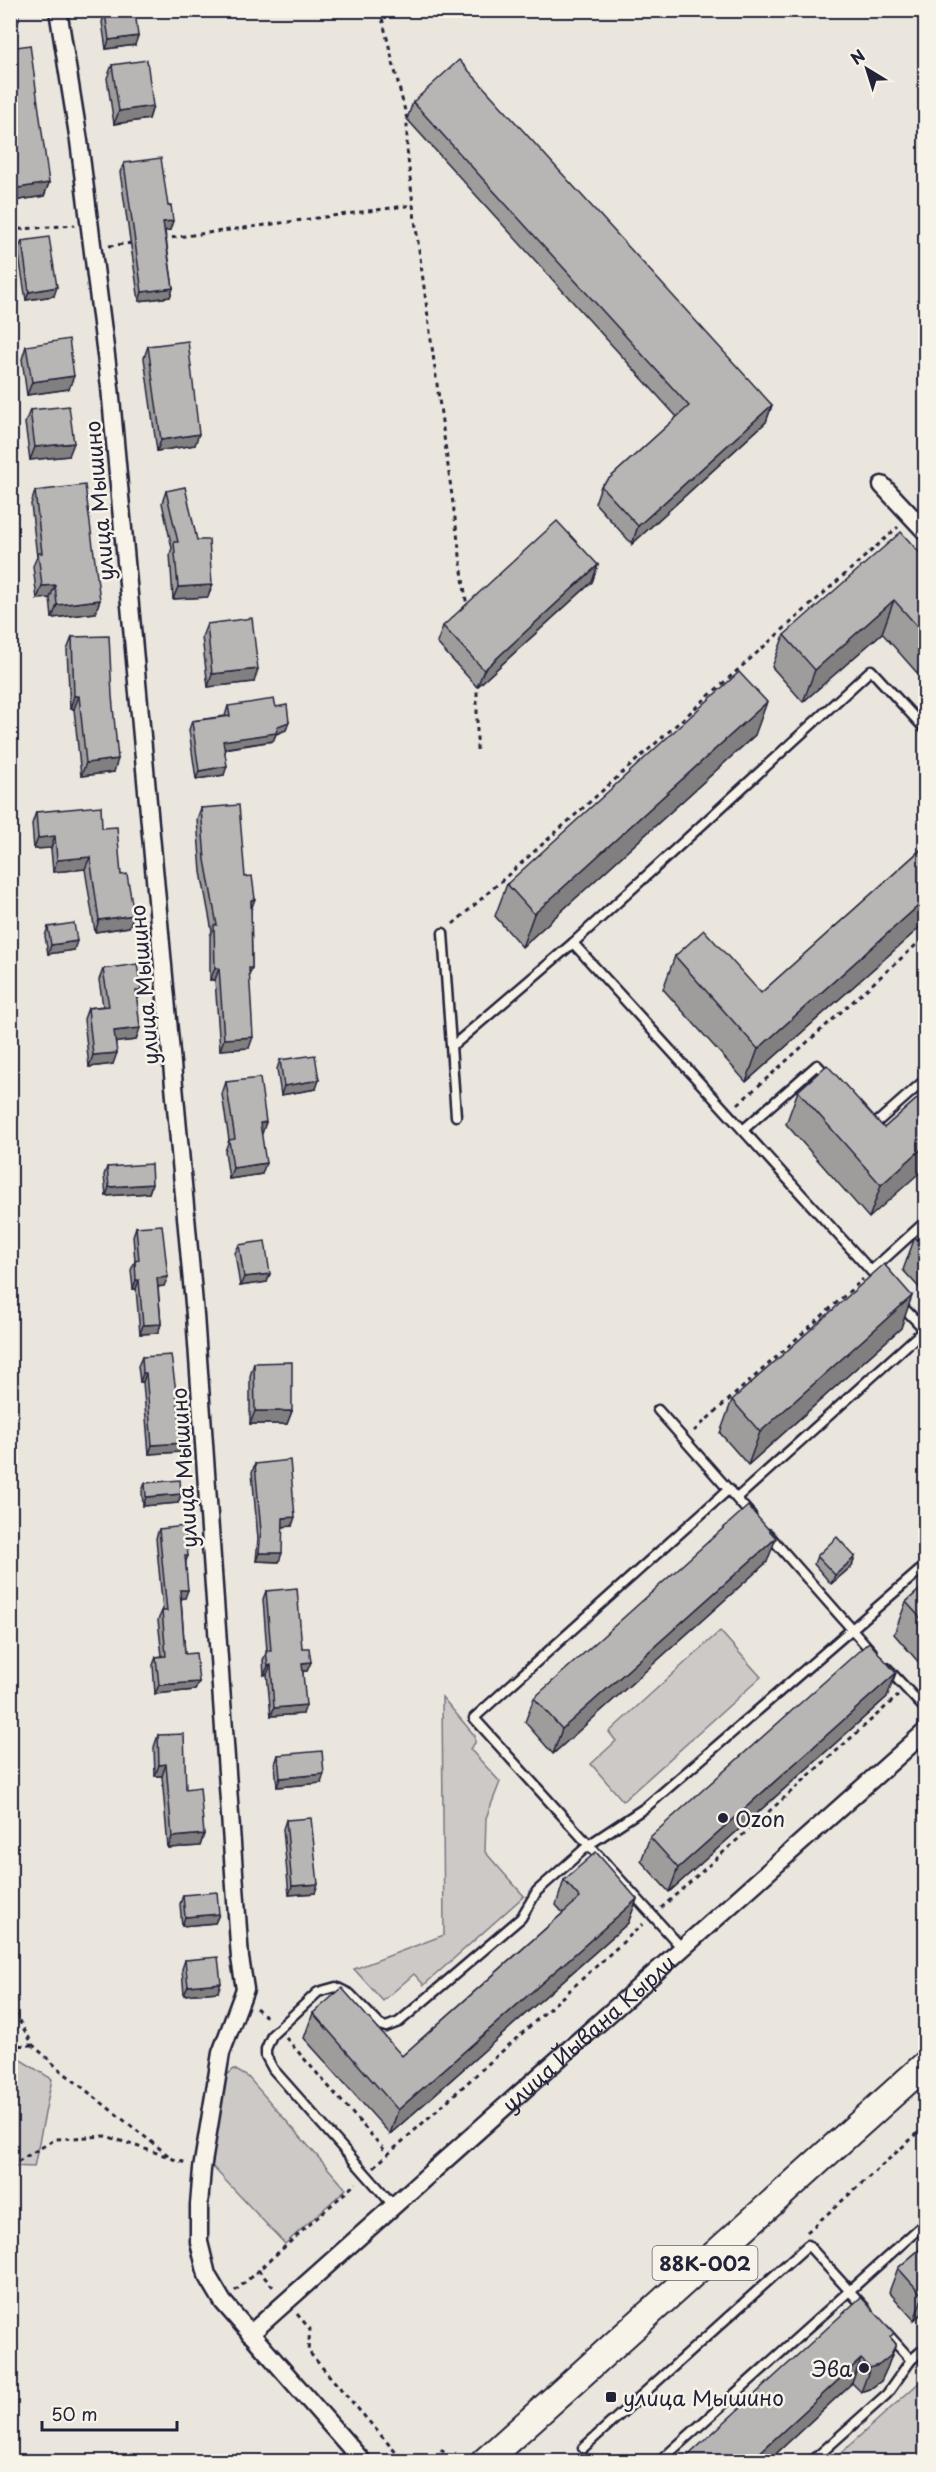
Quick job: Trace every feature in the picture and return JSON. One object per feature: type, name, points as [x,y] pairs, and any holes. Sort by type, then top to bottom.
[{"type":"main road","name":"88К-002","points":[[484,2462],[926,2064]]},
{"type":"street","name":"улица Мышино","points":[[58,10],[89,224],[111,399],[190,1258],[240,1958],[245,1989],[221,2053],[202,2169],[199,2242],[207,2276],[223,2302],[363,2462]]},
{"type":"street","points":[[882,485],[926,532]]},
{"type":"street","name":"улица Йывана Кырли","points":[[250,2334],[926,1731]]},
{"type":"lane","points":[[456,1043],[573,943],[871,670],[926,729]]},
{"type":"lane","points":[[443,933],[456,1116]]},
{"type":"lane","points":[[573,943],[878,1280]]},
{"type":"lane","points":[[743,1131],[817,1065],[833,1082]]},
{"type":"lane","points":[[866,1117],[874,1125],[926,1079]]},
{"type":"lane","points":[[871,1271],[926,1221]]},
{"type":"lane","points":[[737,1498],[925,1330],[894,1296]]},
{"type":"lane","points":[[658,1410],[875,1656]]},
{"type":"lane","points":[[682,1948],[474,1718],[729,1489]]},
{"type":"lane","points":[[394,2206],[269,2063],[268,2042],[278,2028],[318,1992],[336,1987],[350,1994],[380,2025],[386,2026],[399,2022],[521,1918],[537,1891],[590,1844],[646,1807],[926,1565]]},
{"type":"lane","points":[[883,1664],[926,1710]]},
{"type":"lane","points":[[659,2462],[926,2222]]},
{"type":"lane","points":[[583,2448],[808,2245],[872,2317]]},
{"type":"lane","points":[[880,2325],[911,2360]]},
{"type":"lane","points":[[811,2462],[887,2394],[911,2360],[926,2347]]},
{"type":"path","points":[[380,10],[407,119],[407,149],[413,205],[468,618]]},
{"type":"path","points":[[152,240],[413,205]]},
{"type":"path","points":[[10,230],[89,224]]},
{"type":"path","points":[[92,248],[140,242]]},
{"type":"path","points":[[443,933],[911,516]]},
{"type":"path","points":[[476,675],[477,750]]},
{"type":"path","points":[[728,1113],[926,936]]},
{"type":"path","points":[[685,1440],[871,1271]]},
{"type":"path","points":[[223,2302],[906,1689]]},
{"type":"path","points":[[10,2005],[33,2045],[58,2069],[173,2159]]},
{"type":"path","points":[[263,2012],[387,2154]]},
{"type":"path","points":[[10,2046],[33,2045]]},
{"type":"path","points":[[10,2166],[56,2139],[106,2136],[202,2169]]},
{"type":"path","points":[[258,2270],[310,2329],[308,2350],[398,2455],[422,2462]]},
{"type":"path","points":[[441,2449],[452,2462]]},
{"type":"shaded area","points":[[720,1631],[761,1677],[623,1801],[591,1764],[616,1741],[609,1732]]},
{"type":"shaded area","points":[[442,1697],[475,1736],[475,1743],[470,1749],[500,1782],[486,1818],[485,1852],[524,1896],[424,1985],[414,1974],[383,2001],[354,1969],[444,1935]]},
{"type":"shaded area","points":[[11,2054],[52,2079],[34,2167],[11,2166]]},
{"type":"shaded area","points":[[234,2069],[248,2077],[346,2189],[285,2244],[211,2165],[226,2076]]},
{"type":"shaded area","points":[[922,2380],[926,2384],[925,2461],[883,2462],[880,2459],[878,2461],[832,2461]]},
{"type":"building","points":[[10,10],[18,10],[19,20],[10,22]]},
{"type":"building","points":[[135,10],[138,36],[109,40],[105,13]]},
{"type":"building","points":[[30,45],[49,183],[18,188],[10,138],[10,48]]},
{"type":"building","points":[[147,60],[153,106],[119,111],[112,65]]},
{"type":"building","points":[[459,60],[772,405],[638,526],[601,486],[689,406],[413,102]]},
{"type":"building","points":[[161,158],[168,206],[171,205],[173,221],[163,222],[173,288],[142,292],[124,163]]},
{"type":"building","points":[[49,237],[57,287],[29,292],[22,241]]},
{"type":"building","points":[[69,339],[74,376],[32,382],[26,346]]},
{"type":"building","points":[[188,341],[199,434],[161,440],[148,346]]},
{"type":"building","points":[[69,406],[74,443],[35,447],[30,410]]},
{"type":"building","points":[[85,485],[100,600],[57,605],[55,585],[42,586],[38,553],[42,553],[35,491]]},
{"type":"building","points":[[185,487],[197,540],[209,540],[212,585],[178,587],[174,542],[178,542],[166,491]]},
{"type":"building","points":[[557,521],[598,565],[484,670],[443,626]]},
{"type":"building","points":[[901,532],[926,560],[926,636],[894,600],[815,670],[784,635]]},
{"type":"building","points":[[252,618],[258,669],[212,674],[207,624]]},
{"type":"building","points":[[109,636],[118,759],[86,763],[79,696],[74,696],[72,637]]},
{"type":"building","points":[[739,672],[767,702],[534,914],[507,884]]},
{"type":"building","points":[[274,699],[276,707],[287,705],[289,722],[278,726],[276,733],[223,741],[227,766],[199,771],[192,721],[230,716],[228,706]]},
{"type":"building","points":[[239,805],[245,877],[252,876],[255,899],[251,900],[252,968],[249,968],[253,1037],[224,1039],[219,968],[215,968],[214,925],[217,925],[205,860],[201,808]]},
{"type":"building","points":[[101,806],[102,828],[117,827],[121,875],[127,874],[134,915],[99,920],[90,857],[57,860],[55,836],[38,838],[36,812]]},
{"type":"building","points":[[926,845],[926,899],[758,1049],[675,956],[704,930],[761,993]]},
{"type":"building","points":[[74,923],[77,941],[51,945],[48,927]]},
{"type":"building","points":[[137,964],[141,991],[136,991],[140,1028],[114,1031],[117,1053],[93,1055],[88,1008],[109,1006],[103,969]]},
{"type":"building","points":[[315,1055],[319,1080],[284,1086],[280,1060]]},
{"type":"building","points":[[827,1065],[884,1128],[926,1091],[926,1145],[881,1185],[798,1091]]},
{"type":"building","points":[[260,1078],[266,1122],[260,1123],[266,1163],[233,1168],[229,1140],[235,1139],[226,1082]]},
{"type":"building","points":[[151,1164],[152,1184],[109,1187],[107,1167]]},
{"type":"building","points":[[162,1225],[168,1277],[157,1278],[161,1324],[143,1325],[139,1280],[136,1280],[135,1261],[139,1260],[136,1227]]},
{"type":"building","points":[[926,1228],[926,1249],[915,1237]]},
{"type":"building","points":[[265,1241],[270,1274],[244,1277],[239,1245]]},
{"type":"building","points":[[884,1264],[912,1296],[760,1432],[732,1400]]},
{"type":"building","points":[[171,1355],[183,1443],[152,1445],[146,1373],[143,1373],[142,1357]]},
{"type":"building","points":[[292,1362],[292,1411],[255,1411],[254,1363]]},
{"type":"building","points":[[290,1460],[295,1517],[283,1518],[282,1553],[259,1553],[261,1531],[255,1464]]},
{"type":"building","points":[[180,1480],[181,1494],[146,1497],[145,1483]]},
{"type":"building","points":[[748,1506],[776,1538],[562,1729],[534,1698]]},
{"type":"building","points":[[185,1526],[188,1590],[180,1590],[185,1654],[196,1653],[199,1682],[159,1685],[156,1657],[166,1656],[162,1611],[167,1611],[159,1529]]},
{"type":"building","points":[[837,1537],[855,1557],[835,1575],[817,1556]]},
{"type":"building","points":[[926,1584],[926,1624],[906,1602]]},
{"type":"building","points":[[297,1588],[302,1648],[309,1648],[311,1662],[302,1663],[306,1705],[274,1708],[271,1665],[268,1666],[266,1651],[271,1651],[266,1591]]},
{"type":"building","points":[[869,1642],[896,1673],[678,1868],[650,1837]]},
{"type":"building","points":[[184,1734],[186,1789],[200,1787],[204,1834],[172,1837],[166,1764],[159,1765],[158,1735]]},
{"type":"building","points":[[322,1751],[324,1774],[280,1778],[278,1755]]},
{"type":"building","points":[[311,1818],[318,1884],[292,1886],[286,1820]]},
{"type":"building","points":[[596,1852],[637,1899],[398,2110],[313,2013],[342,1988],[402,2056],[580,1898],[564,1880]]},
{"type":"building","points":[[217,1892],[219,1914],[185,1917],[183,1895]]},
{"type":"building","points":[[218,1957],[221,1983],[188,1986],[185,1960]]},
{"type":"building","points":[[926,2244],[926,2294],[923,2296],[898,2268]]},
{"type":"building","points":[[861,2297],[894,2333],[890,2337],[896,2344],[890,2356],[879,2365],[870,2368],[861,2359],[755,2457],[752,2453],[743,2462],[681,2462]]},
{"type":"place","name":"Ozon","points":[[723,1818]]},
{"type":"place","name":"Эва","points":[[864,2368]]},
{"type":"place","name":"улица Мышино","points":[[611,2397]]}]
